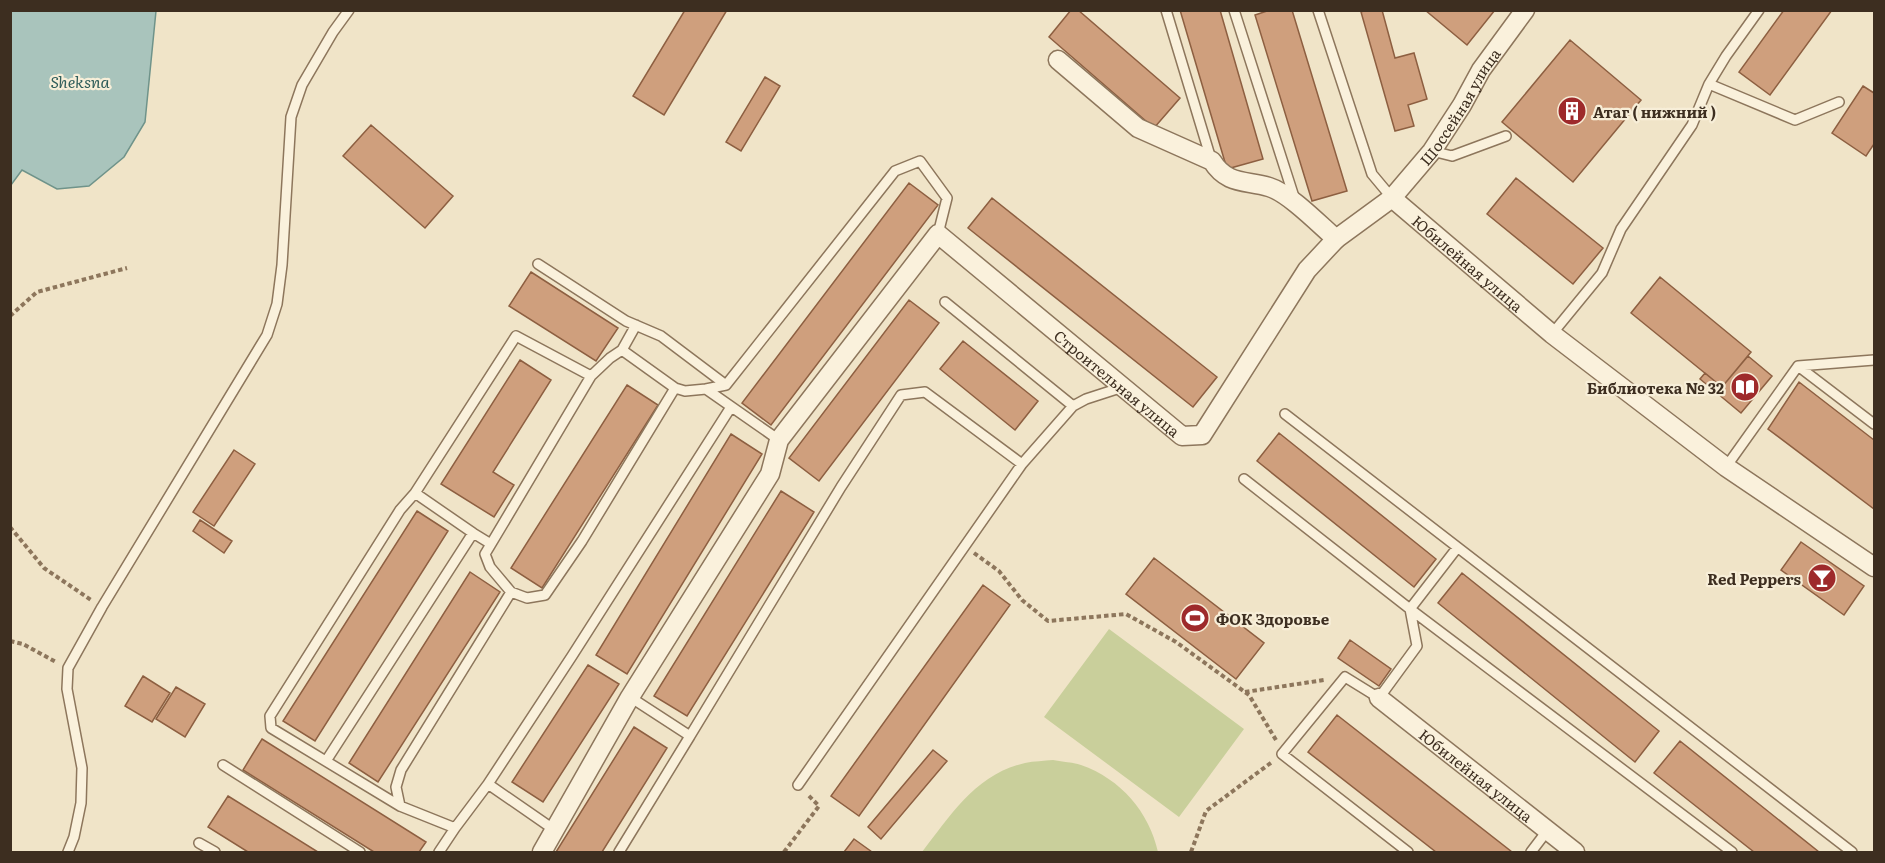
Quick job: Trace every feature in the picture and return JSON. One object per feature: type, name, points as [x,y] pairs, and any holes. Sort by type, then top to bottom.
[{"type":"street","name":"Шоссейная улица","points":[[1392,198],[1432,151],[1462,105],[1481,70],[1525,10]]},
{"type":"street","points":[[1058,60],[1138,128],[1212,161],[1218,172],[1231,179],[1271,187],[1282,193],[1336,239],[1392,198]]},
{"type":"street","name":"Юбилейная улица","points":[[1392,198],[1552,334],[1726,468],[1875,567]]},
{"type":"street","points":[[542,852],[556,831],[630,697],[770,474],[779,440],[938,234]]},
{"type":"street","name":"Строительная улица","points":[[938,234],[1182,436],[1202,435],[1307,270],[1336,239]]},
{"type":"street","name":"Юбилейная улица","points":[[1379,698],[1575,852]]},
{"type":"lane","points":[[68,852],[74,837],[81,803],[82,768],[67,689],[68,668],[102,607],[267,335],[277,303],[282,265],[291,117],[303,85],[333,32],[349,10]]},
{"type":"lane","points":[[1166,10],[1212,161]]},
{"type":"lane","points":[[1234,10],[1297,205]]},
{"type":"lane","points":[[1318,10],[1372,174],[1392,198]]},
{"type":"lane","points":[[1552,334],[1602,273],[1621,229],[1692,125],[1709,84],[1759,10]]},
{"type":"lane","points":[[1709,84],[1795,120],[1839,102]]},
{"type":"lane","points":[[1432,151],[1452,156],[1506,136]]},
{"type":"lane","points":[[622,350],[675,388],[685,391],[726,385],[895,171],[920,161],[947,198],[938,234]]},
{"type":"lane","points":[[538,264],[626,321],[662,336],[726,385]]},
{"type":"lane","points":[[945,302],[1072,406]]},
{"type":"lane","points":[[636,325],[622,350],[609,358],[591,376],[485,554],[490,567],[511,592],[527,598],[545,596],[582,541],[675,388]]},
{"type":"lane","points":[[455,828],[400,806],[271,728],[270,716],[400,510],[415,493],[516,336],[591,376]]},
{"type":"lane","points":[[1798,366],[1875,360]]},
{"type":"lane","points":[[1726,468],[1798,366]]},
{"type":"lane","points":[[1798,366],[1875,424]]},
{"type":"lane","points":[[798,785],[1022,464],[1072,406],[1123,387]]},
{"type":"lane","points":[[706,389],[779,440]]},
{"type":"lane","points":[[619,852],[841,487],[901,395],[925,392],[1022,464]]},
{"type":"lane","points":[[439,852],[488,784],[572,656],[731,407]]},
{"type":"lane","points":[[1285,414],[1852,852]]},
{"type":"lane","points":[[1244,479],[1410,609],[1732,852]]},
{"type":"lane","points":[[415,493],[491,544]]},
{"type":"lane","points":[[326,761],[473,533]]},
{"type":"lane","points":[[1408,852],[1282,754],[1346,676],[1379,698],[1417,646],[1410,609],[1457,548]]},
{"type":"lane","points":[[400,806],[396,787],[401,770],[511,592]]},
{"type":"lane","points":[[630,697],[690,736]]},
{"type":"lane","points":[[223,765],[360,852]]},
{"type":"lane","points":[[488,784],[556,831]]},
{"type":"lane","points":[[1531,852],[1547,831]]},
{"type":"lane","points":[[199,843],[215,852]]},
{"type":"path","points":[[10,316],[37,292],[126,268]]},
{"type":"path","points":[[10,527],[44,568],[102,607]]},
{"type":"path","points":[[964,546],[999,571],[1022,600],[1048,621],[1126,614],[1176,642],[1249,695],[1273,733],[1282,754],[1206,811],[1191,852]]},
{"type":"path","points":[[10,641],[23,644],[68,668]]},
{"type":"path","points":[[1245,692],[1346,676]]},
{"type":"path","points":[[784,852],[819,806],[798,785]]},
{"type":"green space","points":[[1109,629],[1244,729],[1179,817],[1044,717]]},
{"type":"green space","points":[[1053,760],[1081,765],[1109,779],[1121,788],[1148,824],[1158,852],[922,852],[954,810],[992,776],[1025,763]]},
{"type":"water","name":"Sheksna","points":[[11,10],[156,11],[145,122],[124,157],[89,186],[57,189],[22,170],[11,185]]},
{"type":"building","points":[[685,10],[727,10],[664,115],[633,96]]},
{"type":"building","points":[[1071,10],[1078,10],[1180,98],[1154,128],[1049,37]]},
{"type":"building","points":[[1180,10],[1220,10],[1263,159],[1227,169]]},
{"type":"building","points":[[1270,10],[1292,10],[1347,191],[1312,201],[1255,15]]},
{"type":"building","points":[[1382,10],[1395,58],[1414,53],[1427,99],[1408,105],[1414,126],[1395,131],[1361,12]]},
{"type":"building","points":[[1425,10],[1495,10],[1467,45]]},
{"type":"building","points":[[1784,10],[1832,10],[1770,95],[1739,72]]},
{"type":"building","name":"Атаг ( нижний )","points":[[1570,40],[1641,100],[1573,182],[1502,122]]},
{"type":"building","points":[[765,77],[780,86],[741,151],[726,142]]},
{"type":"building","points":[[1863,86],[1874,93],[1874,144],[1866,156],[1832,133]]},
{"type":"building","points":[[371,125],[453,196],[425,228],[343,156]]},
{"type":"building","points":[[1516,178],[1603,248],[1573,284],[1487,214]]},
{"type":"building","points":[[909,183],[938,205],[771,425],[742,403]]},
{"type":"building","points":[[992,198],[1217,377],[1193,407],[968,228]]},
{"type":"building","points":[[531,272],[618,328],[596,361],[509,306]]},
{"type":"building","points":[[1660,277],[1751,352],[1722,387],[1631,313]]},
{"type":"building","points":[[909,300],[939,323],[819,481],[789,458]]},
{"type":"building","points":[[963,341],[1038,401],[1015,430],[940,369]]},
{"type":"building","points":[[1748,356],[1772,376],[1741,413],[1700,379],[1705,373],[1722,387]]},
{"type":"building","points":[[520,360],[551,380],[493,472],[514,485],[494,517],[441,484]]},
{"type":"building","points":[[1799,382],[1874,440],[1874,509],[1768,429]]},
{"type":"building","points":[[627,385],[658,405],[542,588],[511,568]]},
{"type":"building","points":[[1279,433],[1436,559],[1414,587],[1257,461]]},
{"type":"building","points":[[731,434],[762,454],[627,674],[596,655]]},
{"type":"building","points":[[234,450],[255,464],[214,526],[193,512]]},
{"type":"building","points":[[781,491],[814,512],[687,716],[654,696]]},
{"type":"building","points":[[417,511],[448,531],[315,741],[283,721]]},
{"type":"building","points":[[200,520],[232,541],[224,553],[193,531]]},
{"type":"building","name":"Red Peppers","points":[[1801,542],[1864,586],[1844,615],[1781,570]]},
{"type":"building","name":"ФОК Здоровье","points":[[1154,558],[1264,643],[1236,679],[1126,594]]},
{"type":"building","points":[[470,572],[500,592],[378,782],[349,763]]},
{"type":"building","points":[[1462,573],[1659,731],[1635,762],[1438,603]]},
{"type":"building","points":[[983,585],[1010,605],[859,816],[831,796]]},
{"type":"building","points":[[1350,640],[1391,669],[1379,686],[1338,658]]},
{"type":"building","points":[[588,665],[619,684],[543,802],[512,782]]},
{"type":"building","points":[[143,676],[170,693],[152,722],[125,706]]},
{"type":"building","points":[[176,687],[205,704],[185,737],[156,719]]},
{"type":"building","points":[[1337,715],[1512,852],[1436,852],[1308,752]]},
{"type":"building","points":[[634,727],[667,748],[602,852],[556,852]]},
{"type":"building","points":[[262,739],[426,842],[419,852],[374,852],[243,770]]},
{"type":"building","points":[[1680,741],[1819,852],[1754,852],[1654,773]]},
{"type":"building","points":[[933,750],[947,761],[881,839],[868,827]]},
{"type":"building","points":[[228,796],[318,852],[248,852],[208,827]]},
{"type":"building","points":[[854,839],[872,852],[844,852]]},
{"type":"place","name":"Атаг ( нижний )","points":[[1572,111]]},
{"type":"place","name":"Библиотека № 32","points":[[1745,387]]},
{"type":"place","name":"Red Peppers","points":[[1822,578]]},
{"type":"place","name":"ФОК Здоровье","points":[[1195,618]]}]
